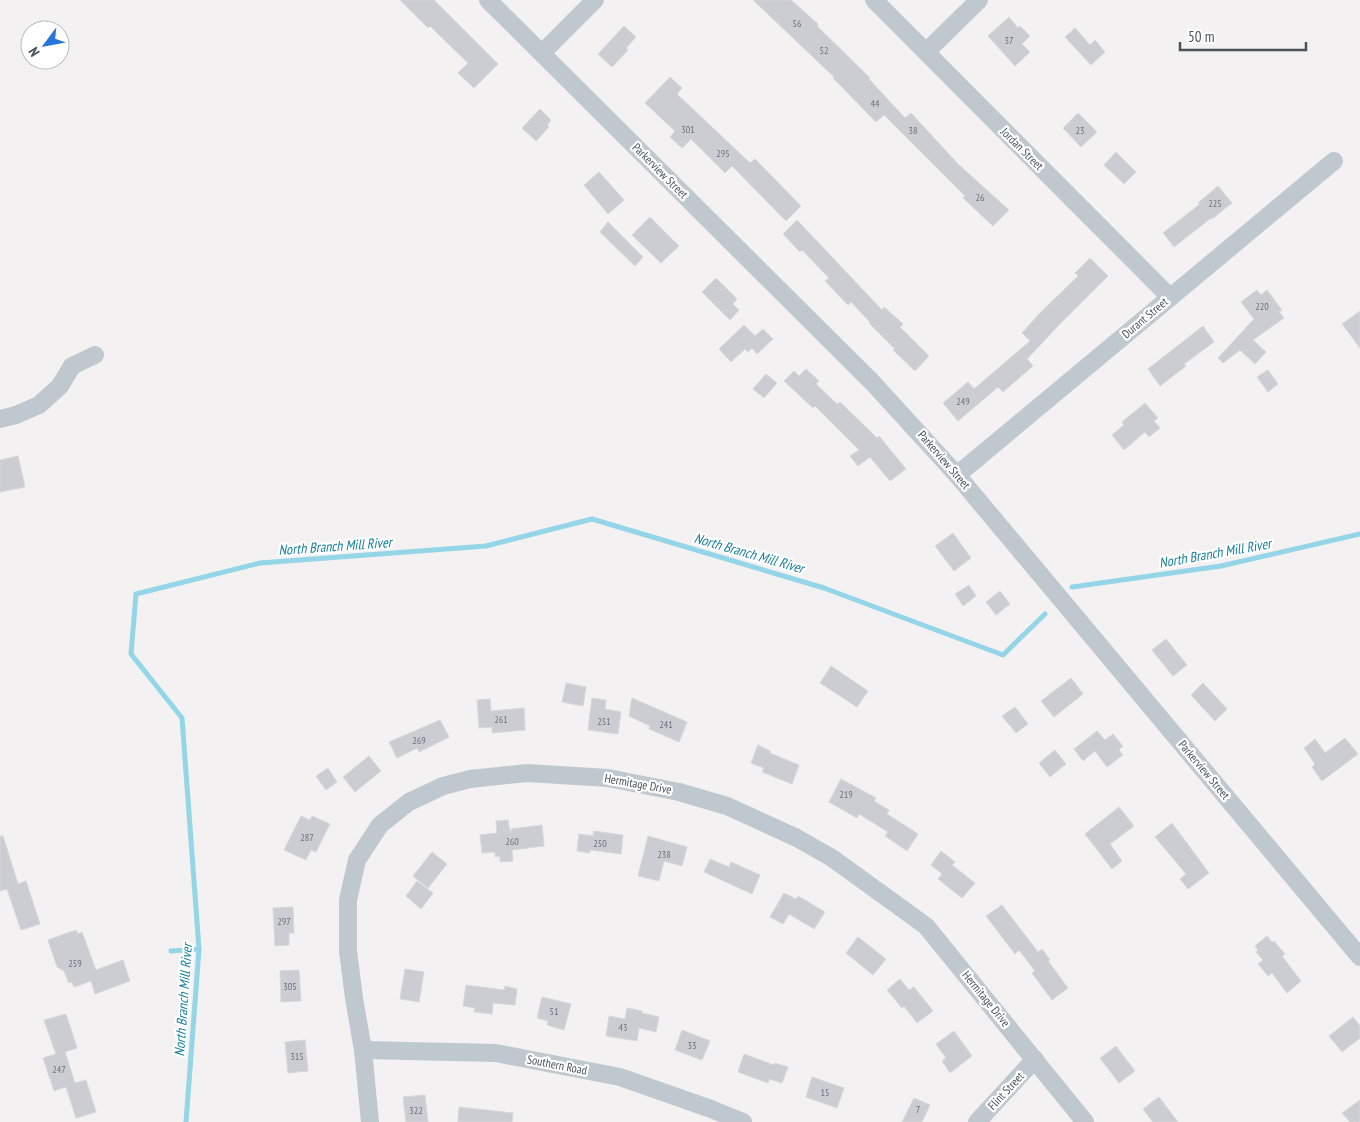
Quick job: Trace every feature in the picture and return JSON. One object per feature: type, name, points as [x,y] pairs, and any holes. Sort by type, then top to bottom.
[{"type":"street","name":"Parkerview Street","points":[[488,0],[872,382],[957,476],[1360,957]]},
{"type":"street","points":[[542,53],[595,0]]},
{"type":"street","name":"Jordan Street","points":[[874,0],[1170,298]]},
{"type":"street","points":[[926,52],[979,0]]},
{"type":"street","name":"Durant Street","points":[[957,476],[1334,161]]},
{"type":"street","points":[[0,419],[16,415],[39,404],[60,386],[72,366],[95,356]]},
{"type":"street","name":"Hermitage Drive","points":[[370,1122],[363,1050],[348,950],[348,900],[357,860],[380,825],[409,802],[443,786],[470,779],[527,773],[608,778],[679,792],[727,806],[797,838],[832,858],[926,926],[1085,1122]]},
{"type":"street","name":"Southern Road","points":[[363,1050],[496,1053],[620,1077],[743,1122]]},
{"type":"street","name":"Flint Street","points":[[978,1122],[1035,1059]]},
{"type":"building","points":[[400,0],[434,0],[498,64],[474,88],[458,73],[468,63],[430,26],[428,28]]},
{"type":"building","points":[[753,0],[791,0],[818,24],[817,26],[870,78],[905,118],[911,113],[958,164],[1009,210],[993,226],[963,198],[965,196],[884,115],[876,122],[834,77]]},
{"type":"building","points":[[1009,17],[1018,28],[1020,26],[1030,36],[1022,44],[1030,52],[1015,66],[988,36]]},
{"type":"building","points":[[624,26],[636,37],[626,48],[628,50],[612,67],[598,54]]},
{"type":"building","points":[[1075,28],[1090,45],[1095,40],[1105,52],[1091,65],[1065,37]]},
{"type":"building","points":[[670,77],[682,88],[677,94],[750,163],[755,159],[801,206],[786,221],[732,166],[725,173],[691,139],[682,148],[670,137],[675,131],[645,103]]},
{"type":"building","points":[[540,109],[551,120],[547,125],[549,127],[536,141],[522,128]]},
{"type":"building","points":[[1078,113],[1097,132],[1081,147],[1063,128]]},
{"type":"building","points":[[1116,152],[1136,172],[1124,184],[1104,165]]},
{"type":"building","points":[[599,172],[624,200],[608,214],[584,185]]},
{"type":"building","points":[[1218,186],[1232,203],[1174,247],[1163,233],[1200,204],[1198,203]]},
{"type":"building","points":[[650,217],[679,246],[661,263],[632,235]]},
{"type":"building","points":[[797,220],[882,310],[884,307],[903,324],[900,327],[929,356],[915,371],[893,350],[895,349],[851,302],[848,305],[825,281],[829,278],[802,250],[800,252],[783,234]]},
{"type":"building","points":[[608,222],[643,257],[635,266],[600,232]]},
{"type":"building","points":[[1090,258],[1108,276],[1027,359],[1033,366],[1003,392],[998,387],[958,421],[943,403],[968,382],[974,389],[1030,341],[1022,333],[1078,276],[1075,273]]},
{"type":"building","points":[[716,278],[737,299],[733,304],[739,310],[730,320],[702,292]]},
{"type":"building","points":[[1257,290],[1261,295],[1267,290],[1282,310],[1279,312],[1284,318],[1253,340],[1266,352],[1255,364],[1240,350],[1223,363],[1218,358],[1254,319],[1241,302]]},
{"type":"building","points":[[1360,311],[1360,348],[1342,324]]},
{"type":"building","points":[[744,325],[755,336],[763,329],[773,339],[757,354],[752,348],[748,352],[745,349],[731,362],[719,349]]},
{"type":"building","points":[[1203,326],[1214,342],[1184,364],[1186,366],[1160,386],[1148,369]]},
{"type":"building","points":[[806,369],[819,381],[816,384],[837,404],[840,402],[877,438],[879,436],[906,469],[890,481],[870,457],[858,466],[850,456],[859,450],[815,406],[813,408],[784,381],[794,371],[799,376]]},
{"type":"building","points":[[1268,370],[1278,384],[1268,392],[1257,377]]},
{"type":"building","points":[[766,374],[777,383],[764,398],[753,389]]},
{"type":"building","points":[[1145,403],[1158,418],[1154,421],[1160,428],[1149,437],[1145,432],[1124,450],[1112,435],[1124,425],[1122,422]]},
{"type":"building","points":[[18,456],[25,487],[0,492],[0,460]]},
{"type":"building","points":[[953,533],[971,558],[954,571],[935,546]]},
{"type":"building","points":[[969,585],[976,596],[963,606],[955,594]]},
{"type":"building","points":[[1000,591],[1010,604],[996,615],[986,602]]},
{"type":"building","points":[[1166,639],[1187,665],[1173,676],[1152,650]]},
{"type":"building","points":[[831,666],[868,691],[857,707],[820,683]]},
{"type":"building","points":[[1071,678],[1083,694],[1054,717],[1041,701]]},
{"type":"building","points":[[566,683],[586,687],[583,706],[562,702]]},
{"type":"building","points":[[1203,683],[1227,709],[1215,721],[1191,695]]},
{"type":"building","points":[[592,698],[606,700],[605,709],[621,712],[618,734],[588,730]]},
{"type":"building","points":[[632,698],[687,722],[679,742],[649,729],[650,726],[629,716]]},
{"type":"building","points":[[490,699],[491,711],[524,708],[525,730],[492,733],[492,727],[479,728],[477,700]]},
{"type":"building","points":[[1015,707],[1028,724],[1016,733],[1002,716]]},
{"type":"building","points":[[440,720],[449,737],[419,752],[417,748],[397,758],[389,742]]},
{"type":"building","points":[[1097,731],[1105,740],[1113,734],[1123,746],[1119,750],[1123,755],[1107,767],[1095,751],[1083,761],[1074,749]]},
{"type":"building","points":[[1345,738],[1358,754],[1322,781],[1312,767],[1315,764],[1304,748],[1315,739],[1325,753]]},
{"type":"building","points":[[758,745],[770,751],[770,753],[799,765],[792,784],[762,772],[764,768],[751,763]]},
{"type":"building","points":[[1055,750],[1066,764],[1050,777],[1039,763]]},
{"type":"building","points":[[369,756],[381,771],[355,792],[343,777]]},
{"type":"building","points":[[328,768],[337,782],[326,790],[316,776]]},
{"type":"building","points":[[841,779],[876,798],[874,801],[889,810],[887,814],[918,834],[907,851],[885,836],[888,832],[859,814],[857,818],[829,802]]},
{"type":"building","points":[[1119,807],[1134,826],[1110,844],[1122,861],[1112,869],[1085,834]]},
{"type":"building","points":[[301,816],[310,820],[312,816],[330,824],[316,852],[311,850],[306,860],[284,850]]},
{"type":"building","points":[[508,820],[510,832],[511,829],[542,825],[544,846],[512,850],[513,861],[500,862],[500,856],[495,857],[495,852],[482,853],[480,835],[497,833],[496,821]]},
{"type":"building","points":[[1172,823],[1209,873],[1188,889],[1180,879],[1186,874],[1155,837]]},
{"type":"building","points":[[594,831],[623,835],[621,854],[590,850],[590,853],[577,851],[579,834],[593,836]]},
{"type":"building","points":[[0,836],[3,836],[18,884],[26,881],[40,924],[21,930],[7,889],[0,891]]},
{"type":"building","points":[[648,836],[687,847],[682,866],[664,861],[659,881],[638,876]]},
{"type":"building","points":[[941,851],[955,862],[952,865],[975,883],[962,898],[938,879],[942,874],[931,865]]},
{"type":"building","points":[[432,852],[447,864],[428,888],[413,876]]},
{"type":"building","points":[[710,859],[729,867],[731,862],[760,875],[752,894],[704,872]]},
{"type":"building","points":[[417,881],[433,893],[421,909],[406,896]]},
{"type":"building","points":[[784,893],[796,899],[798,896],[825,912],[814,929],[789,914],[783,924],[770,917]]},
{"type":"building","points":[[1002,905],[1038,952],[1042,949],[1050,960],[1048,961],[1068,988],[1052,1000],[1032,973],[1035,971],[1019,950],[1015,954],[986,916]]},
{"type":"building","points":[[293,907],[294,933],[289,933],[289,945],[275,946],[273,908]]},
{"type":"building","points":[[76,930],[78,934],[82,932],[96,970],[123,960],[130,981],[95,994],[91,981],[74,987],[72,982],[69,983],[64,971],[57,967],[48,940]]},
{"type":"building","points":[[1267,936],[1285,954],[1282,956],[1301,981],[1287,993],[1272,973],[1268,976],[1258,964],[1263,960],[1256,952],[1258,950],[1255,946]]},
{"type":"building","points":[[858,937],[886,959],[873,975],[846,953]]},
{"type":"building","points":[[405,969],[424,972],[419,1002],[400,999]]},
{"type":"building","points":[[299,970],[301,1001],[281,1002],[280,971]]},
{"type":"building","points":[[900,979],[909,990],[914,987],[933,1011],[917,1023],[904,1006],[902,1008],[887,990]]},
{"type":"building","points":[[466,985],[504,990],[505,986],[517,989],[515,1005],[493,1003],[492,1014],[474,1012],[475,1008],[463,1006]]},
{"type":"building","points":[[542,997],[571,1004],[564,1030],[547,1025],[548,1021],[537,1018]]},
{"type":"building","points":[[627,1008],[659,1017],[656,1032],[639,1028],[637,1041],[606,1036],[609,1016],[625,1019]]},
{"type":"building","points":[[66,1014],[77,1048],[65,1052],[75,1083],[86,1080],[96,1112],[76,1118],[66,1087],[54,1091],[43,1058],[56,1054],[44,1020]]},
{"type":"building","points":[[1353,1017],[1360,1026],[1360,1038],[1342,1052],[1329,1036]]},
{"type":"building","points":[[682,1030],[710,1041],[702,1060],[675,1050]]},
{"type":"building","points":[[954,1031],[972,1056],[950,1073],[942,1061],[946,1058],[936,1044]]},
{"type":"building","points":[[305,1040],[308,1071],[288,1073],[285,1042]]},
{"type":"building","points":[[1116,1046],[1135,1071],[1119,1083],[1100,1058]]},
{"type":"building","points":[[744,1054],[774,1065],[775,1063],[788,1067],[782,1083],[769,1079],[768,1083],[738,1072]]},
{"type":"building","points":[[812,1077],[844,1088],[837,1108],[806,1097]]},
{"type":"building","points":[[425,1095],[428,1122],[406,1122],[403,1097]]},
{"type":"building","points":[[1159,1097],[1178,1122],[1153,1122],[1143,1109]]},
{"type":"building","points":[[914,1098],[930,1105],[922,1122],[902,1122]]},
{"type":"building","points":[[1360,1100],[1360,1122],[1350,1122],[1342,1113]]},
{"type":"building","points":[[459,1107],[513,1113],[512,1122],[458,1122]]},
{"type":"waterway","name":"North Branch Mill River","points":[[186,1122],[199,949],[182,718],[131,654],[136,594],[260,563],[486,546],[592,519],[824,588],[1003,655],[1045,614]]},
{"type":"waterway","name":"North Branch Mill River","points":[[1072,587],[1221,566],[1360,534]]},
{"type":"waterway","points":[[171,951],[199,949]]}]
